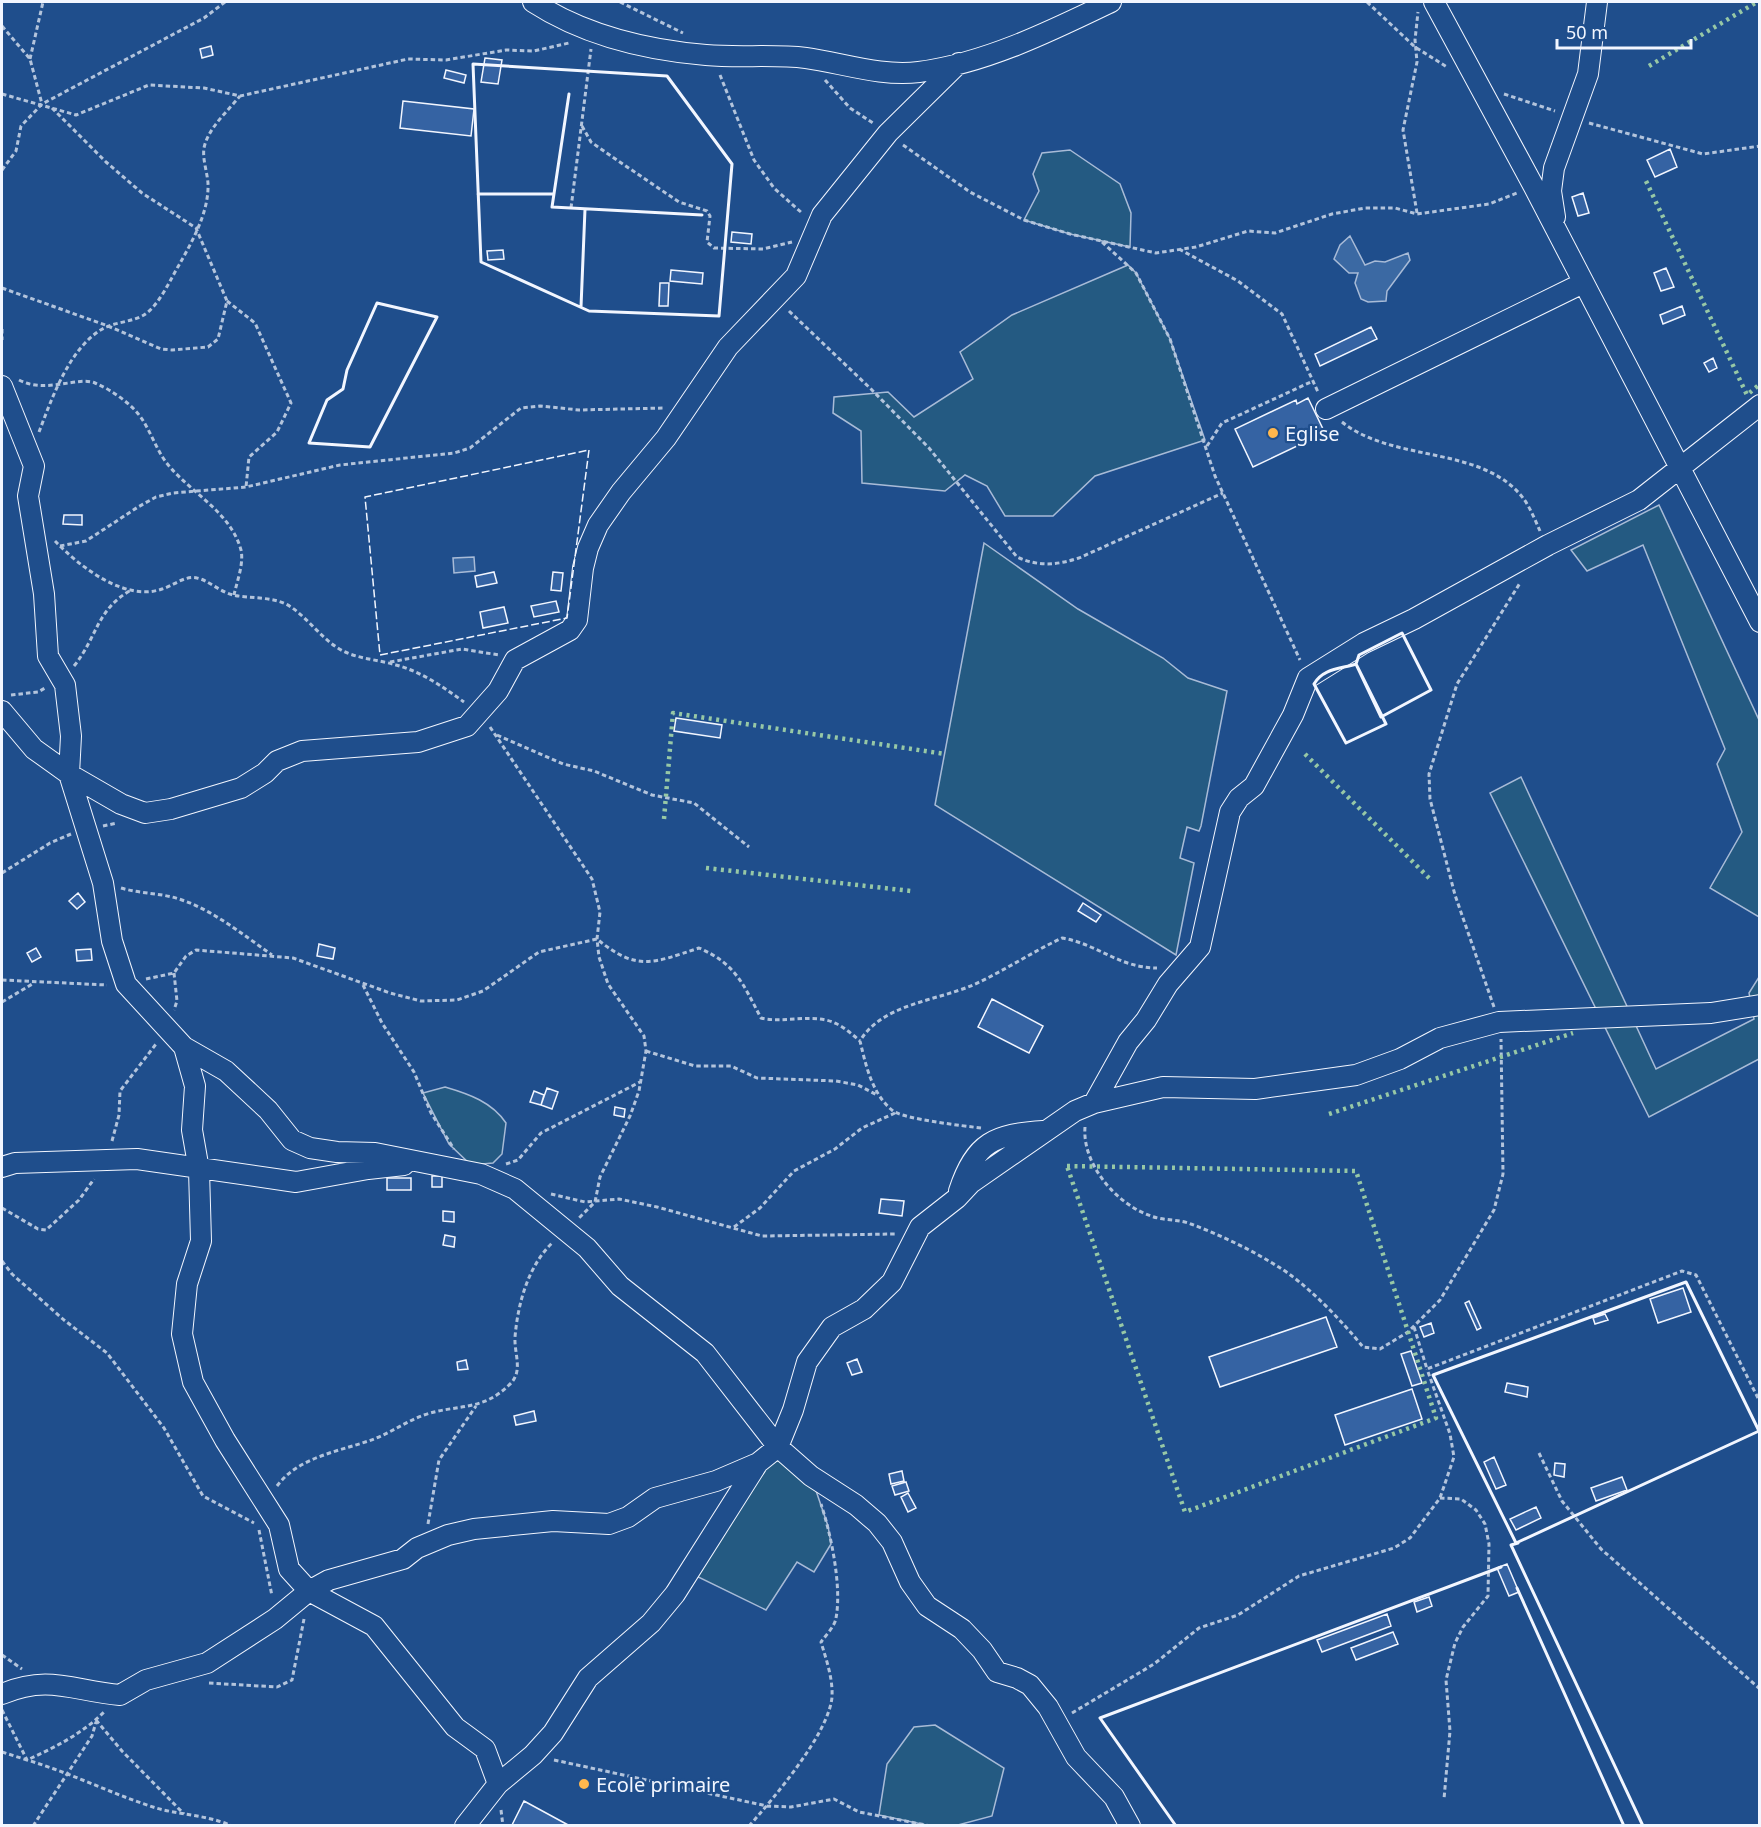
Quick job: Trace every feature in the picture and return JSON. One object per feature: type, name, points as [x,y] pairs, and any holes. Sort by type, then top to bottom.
[{"type":"street","points":[[533,2],[605,37],[711,55],[804,58],[869,70],[918,72],[959,63],[1028,41],[1111,2]]},
{"type":"street","points":[[1434,2],[1534,186],[1678,470],[1760,622]]},
{"type":"street","points":[[1559,237],[1551,191],[1554,168],[1588,74],[1597,2]]},
{"type":"street","points":[[2,711],[34,748],[69,774],[97,792],[145,813],[171,809],[241,788],[265,773],[277,761],[302,751],[418,742],[467,726],[498,691],[515,660],[570,630],[578,620],[583,568],[588,548],[598,525],[686,407],[728,346],[796,276],[822,215],[888,133],[959,63]]},
{"type":"street","points":[[1326,409],[1583,283]]},
{"type":"street","points":[[6,380],[34,466],[28,496],[39,560],[48,656],[65,685],[71,736],[69,774],[103,883],[112,941],[126,984],[169,1028],[184,1047],[226,1071],[268,1110],[292,1140],[310,1148],[337,1152],[375,1153],[481,1174],[515,1189],[566,1230],[587,1248],[620,1286],[705,1353],[778,1447],[811,1476],[856,1505],[877,1523],[892,1542],[910,1582],[927,1606],[962,1629],[982,1650],[997,1672],[1030,1685],[1056,1721],[1076,1757],[1114,1797],[1130,1826]]},
{"type":"street","points":[[1094,1103],[1128,1042],[1200,946],[1230,812],[1239,798],[1254,786],[1293,715],[1308,678],[1364,643],[1414,619],[1548,545],[1639,500],[1760,405]]},
{"type":"street","points":[[465,1826],[498,1784],[533,1755],[553,1733],[588,1678],[651,1623],[675,1594],[759,1463],[778,1447],[793,1410],[807,1362],[832,1327],[864,1310],[892,1282],[920,1227],[957,1198],[971,1183],[1043,1131],[1075,1111],[1094,1103],[1163,1088],[1255,1089],[1356,1075],[1400,1059],[1440,1038],[1499,1022],[1711,1012],[1760,1005]]},
{"type":"street","points":[[184,1047],[195,1086],[192,1130],[199,1170],[201,1241],[187,1284],[182,1334],[193,1382],[225,1440],[279,1525],[289,1569],[309,1591],[374,1626],[455,1726],[485,1749],[498,1784]]},
{"type":"street","points":[[957,1198],[973,1158],[986,1147],[1008,1133],[1043,1131]]},
{"type":"street","points":[[2,1167],[15,1163],[105,1162],[136,1159],[199,1170],[296,1182],[368,1168],[419,1163]]},
{"type":"street","points":[[2,1694],[18,1687],[40,1684],[80,1686],[120,1695],[146,1680],[207,1663],[275,1619],[309,1591],[329,1580],[403,1559],[417,1548],[447,1535],[474,1529],[553,1521],[609,1524],[628,1517],[655,1498],[716,1481],[759,1463]]},
{"type":"path","points":[[30,59],[44,2]]},
{"type":"path","points":[[2,170],[16,151],[21,126],[42,104],[204,18],[225,2]]},
{"type":"path","points":[[582,126],[591,142],[611,156],[680,202],[707,212],[710,216],[707,242],[714,248],[763,249],[815,233],[774,188],[754,160],[711,55],[675,27],[620,2]]},
{"type":"path","points":[[1417,214],[1403,130],[1417,62],[1414,40],[1420,2]]},
{"type":"path","points":[[2,26],[30,59],[42,104]]},
{"type":"path","points":[[572,208],[592,38],[605,37]]},
{"type":"path","points":[[2,94],[76,115],[149,85],[193,87],[240,96],[408,59],[446,60],[506,50],[534,51],[572,42]]},
{"type":"path","points":[[804,58],[850,108],[979,197],[1024,219],[1101,241],[1156,253],[1196,247],[1248,231],[1275,233],[1332,214],[1365,208],[1395,208],[1417,214],[1490,204],[1534,186]]},
{"type":"path","points":[[34,466],[39,431],[76,353],[97,332],[108,326],[142,316],[154,305],[180,263],[206,208],[208,187],[204,148],[213,129],[240,96]]},
{"type":"path","points":[[50,106],[106,162],[133,185],[196,228],[227,301],[255,322],[291,404],[277,432],[249,457],[246,488]]},
{"type":"path","points":[[1573,117],[1602,128],[1664,141],[1703,154],[1760,146]]},
{"type":"path","points":[[1101,241],[1128,265],[1141,282],[1170,339],[1223,493],[1308,678]]},
{"type":"path","points":[[2,288],[108,326],[161,349],[172,350],[208,347],[218,339],[227,301]]},
{"type":"path","points":[[776,298],[929,448],[1017,557],[1032,564],[1056,565],[1079,558],[1223,493]]},
{"type":"path","points":[[2,329],[2,340]]},
{"type":"path","points":[[6,380],[59,386],[93,382],[121,399],[141,417],[169,467],[199,493],[233,534],[241,550],[241,564],[234,595]]},
{"type":"path","points":[[1207,446],[1222,423],[1313,381]]},
{"type":"path","points":[[39,560],[60,546],[86,541],[156,497],[173,493],[246,488],[340,465],[454,453],[470,448],[520,408],[540,406],[620,410],[686,407]]},
{"type":"path","points":[[53,539],[89,570],[139,593],[162,590],[184,579],[197,578],[217,590],[234,595],[272,600],[290,606],[321,636],[345,652],[387,663],[438,683],[479,714],[495,734],[592,879],[600,912],[597,939],[599,957],[609,984],[644,1036],[646,1051],[630,1116],[600,1177],[595,1202],[538,1257],[527,1280],[515,1338],[518,1371],[511,1385],[476,1406],[426,1415],[376,1438],[313,1459],[282,1480],[258,1518],[275,1619]]},
{"type":"path","points":[[2,695],[38,692],[62,678],[88,647],[107,608],[131,590]]},
{"type":"path","points":[[387,663],[462,650],[488,652],[515,660]]},
{"type":"path","points":[[495,734],[563,764],[594,771],[652,795],[694,803],[749,847]]},
{"type":"path","points":[[103,883],[132,891],[173,897],[224,921],[273,956]]},
{"type":"path","points":[[860,1041],[869,1026],[897,1011],[972,985],[1022,962],[1062,938],[1082,941],[1120,962],[1139,968],[1182,968]]},
{"type":"path","points":[[2,1208],[38,1229],[46,1230],[79,1200],[105,1162],[119,1115],[120,1091],[169,1028],[177,1002],[174,973],[186,956],[196,950],[293,958],[363,984],[421,1000],[457,1000],[483,991],[539,952],[597,939]]},
{"type":"path","points":[[597,939],[617,956],[640,963],[660,961],[699,948],[719,957],[740,977],[761,1018],[774,1022],[817,1018],[836,1023],[860,1041],[866,1066],[879,1096]]},
{"type":"path","points":[[2,980],[75,982],[89,986],[126,984],[174,973]]},
{"type":"path","points":[[2,1002],[36,982]]},
{"type":"path","points":[[363,984],[382,1023],[414,1072],[431,1113],[449,1144],[456,1151]]},
{"type":"path","points":[[646,1051],[695,1066],[731,1066],[758,1078],[837,1081],[858,1085],[879,1096],[895,1113]]},
{"type":"path","points":[[481,1174],[518,1160],[541,1133],[640,1082]]},
{"type":"path","points":[[733,1228],[760,1208],[794,1171],[835,1149],[862,1128],[895,1113],[1008,1133]]},
{"type":"path","points":[[545,1193],[585,1202],[620,1199],[762,1236],[892,1234],[920,1227]]},
{"type":"path","points":[[2,1261],[12,1274],[64,1320],[107,1353],[164,1428],[203,1496],[259,1525]]},
{"type":"path","points":[[1426,1369],[1682,1271],[1696,1275],[1760,1402]]},
{"type":"path","points":[[1056,1721],[1100,1699],[1154,1664],[1199,1628],[1238,1616],[1299,1576],[1394,1548],[1410,1539],[1440,1498],[1454,1457],[1450,1434],[1426,1369],[1414,1327]]},
{"type":"path","points":[[417,1548],[431,1518],[439,1460],[476,1406]]},
{"type":"path","points":[[1539,1453],[1562,1501],[1601,1549],[1760,1689]]},
{"type":"path","points":[[749,1826],[767,1806],[827,1718],[832,1700],[832,1686],[822,1642],[836,1620],[837,1589],[828,1526],[811,1476]]},
{"type":"path","points":[[1440,1498],[1461,1499],[1476,1510],[1485,1524],[1489,1544],[1488,1596],[1463,1627],[1455,1643],[1446,1680],[1450,1731],[1444,1799]]},
{"type":"path","points":[[200,1681],[216,1685],[277,1687],[292,1680],[309,1591]]},
{"type":"path","points":[[27,1760],[54,1748],[96,1720],[120,1695]]},
{"type":"path","points":[[2,1709],[27,1760]]},
{"type":"path","points":[[33,1826],[92,1736],[96,1720]]},
{"type":"path","points":[[96,1720],[122,1751],[185,1815]]},
{"type":"path","points":[[2,1752],[69,1772],[116,1796],[232,1826]]},
{"type":"path","points":[[533,1755],[767,1806],[791,1807],[834,1799],[859,1812],[931,1826]]},
{"type":"shaded area","points":[[1070,150],[1120,184],[1131,213],[1130,247],[1070,234],[1024,220],[1039,191],[1033,174],[1042,153]]},
{"type":"shaded area","points":[[1350,236],[1365,265],[1375,261],[1385,262],[1408,253],[1410,260],[1387,291],[1386,301],[1368,302],[1361,299],[1355,283],[1358,273],[1349,273],[1334,259],[1340,245]]},
{"type":"shaded area","points":[[1128,265],[1136,273],[1170,339],[1205,440],[1095,476],[1053,516],[1005,516],[987,486],[965,475],[945,491],[862,483],[861,431],[833,413],[834,397],[888,392],[914,417],[973,379],[960,352],[1012,315]]},
{"type":"shaded area","points":[[1659,505],[1759,720],[1759,917],[1710,888],[1742,832],[1717,764],[1725,749],[1643,545],[1587,571],[1571,550]]},
{"type":"shaded area","points":[[984,543],[1078,609],[1163,658],[1188,678],[1227,691],[1201,826],[1199,831],[1187,827],[1180,858],[1194,863],[1176,955],[935,805]]},
{"type":"shaded area","points":[[474,557],[475,571],[454,573],[453,558]]},
{"type":"shaded area","points":[[1521,777],[1656,1069],[1754,1019],[1749,993],[1759,977],[1759,1059],[1649,1117],[1490,793]]},
{"type":"shaded area","points":[[445,1087],[487,1104],[506,1123],[502,1154],[493,1163],[471,1165],[449,1144],[423,1093]]},
{"type":"shaded area","points":[[778,1447],[811,1476],[828,1526],[831,1544],[814,1572],[797,1562],[766,1610],[690,1573]]},
{"type":"shaded area","points":[[935,1725],[1004,1768],[992,1816],[958,1825],[931,1826],[879,1815],[887,1764],[914,1727]]},
{"type":"building","points":[[211,46],[213,55],[202,58],[200,49]]},
{"type":"building","points":[[485,58],[502,60],[498,84],[481,82]]},
{"type":"building","points":[[446,70],[466,75],[464,83],[444,78]]},
{"type":"building","points":[[403,101],[474,109],[471,136],[400,128]]},
{"type":"building","points":[[1670,149],[1677,167],[1655,177],[1647,160]]},
{"type":"building","points":[[1583,193],[1589,213],[1578,216],[1572,197]]},
{"type":"building","points":[[732,232],[752,234],[751,244],[731,242]]},
{"type":"building","points":[[503,250],[504,259],[488,260],[487,251]]},
{"type":"building","points":[[1666,268],[1674,287],[1661,291],[1654,273]]},
{"type":"building","points":[[671,270],[703,273],[702,284],[670,281]]},
{"type":"building","points":[[660,283],[669,283],[668,306],[659,306]]},
{"type":"building","points":[[1682,306],[1685,315],[1663,324],[1660,315]]},
{"type":"building","points":[[1371,327],[1377,339],[1320,366],[1315,354]]},
{"type":"building","points":[[1713,358],[1717,368],[1709,372],[1704,363]]},
{"type":"building","points":[[1308,398],[1323,429],[1312,435],[1314,438],[1253,467],[1235,429],[1296,400],[1297,404]]},
{"type":"building","points":[[64,515],[82,515],[82,525],[63,524]]},
{"type":"building","points":[[494,572],[497,583],[477,587],[475,576]]},
{"type":"building","points":[[553,572],[563,573],[561,591],[551,590]]},
{"type":"building","points":[[556,601],[559,612],[534,617],[531,606]]},
{"type":"building","points":[[504,607],[508,623],[483,628],[480,612]]},
{"type":"building","points":[[676,718],[722,725],[720,738],[674,731]]},
{"type":"building","points":[[78,893],[85,902],[77,909],[69,901]]},
{"type":"building","points":[[1083,903],[1101,915],[1096,922],[1078,911]]},
{"type":"building","points":[[319,944],[335,948],[333,959],[317,956]]},
{"type":"building","points":[[36,948],[41,957],[32,962],[27,953]]},
{"type":"building","points":[[91,949],[92,960],[77,961],[76,950]]},
{"type":"building","points":[[992,999],[1043,1026],[1029,1053],[978,1027]]},
{"type":"building","points":[[547,1088],[558,1092],[552,1109],[541,1105]]},
{"type":"building","points":[[534,1091],[544,1095],[541,1105],[530,1102]]},
{"type":"building","points":[[615,1107],[625,1109],[624,1117],[614,1115]]},
{"type":"building","points":[[432,1176],[442,1176],[442,1187],[432,1187]]},
{"type":"building","points":[[387,1178],[411,1178],[411,1190],[387,1190]]},
{"type":"building","points":[[881,1199],[904,1201],[902,1216],[879,1213]]},
{"type":"building","points":[[443,1211],[454,1212],[454,1222],[443,1221]]},
{"type":"building","points":[[445,1235],[455,1237],[454,1247],[443,1245]]},
{"type":"building","points":[[1683,1288],[1691,1312],[1658,1323],[1650,1299]]},
{"type":"building","points":[[1469,1301],[1481,1328],[1477,1330],[1465,1303]]},
{"type":"building","points":[[1605,1314],[1608,1320],[1595,1324],[1593,1318]]},
{"type":"building","points":[[1326,1317],[1337,1347],[1220,1387],[1209,1357]]},
{"type":"building","points":[[1431,1323],[1434,1333],[1424,1337],[1420,1327]]},
{"type":"building","points":[[1411,1351],[1422,1383],[1412,1386],[1401,1354]]},
{"type":"building","points":[[857,1359],[862,1372],[852,1375],[847,1363]]},
{"type":"building","points":[[466,1360],[468,1369],[458,1370],[457,1362]]},
{"type":"building","points":[[1507,1383],[1528,1387],[1527,1397],[1505,1392]]},
{"type":"building","points":[[1412,1389],[1422,1419],[1345,1445],[1335,1415]]},
{"type":"building","points":[[534,1411],[536,1421],[516,1425],[514,1416]]},
{"type":"building","points":[[1494,1457],[1506,1485],[1496,1489],[1484,1462]]},
{"type":"building","points":[[1555,1463],[1565,1464],[1564,1477],[1554,1475]]},
{"type":"building","points":[[902,1471],[904,1481],[891,1484],[889,1474]]},
{"type":"building","points":[[1622,1477],[1627,1490],[1596,1501],[1591,1488]]},
{"type":"building","points":[[906,1482],[909,1491],[895,1495],[892,1486]]},
{"type":"building","points":[[908,1493],[916,1508],[908,1512],[901,1497]]},
{"type":"building","points":[[1536,1507],[1541,1518],[1516,1530],[1510,1519]]},
{"type":"building","points":[[1507,1564],[1519,1592],[1509,1596],[1497,1568]]},
{"type":"building","points":[[1429,1597],[1432,1606],[1417,1612],[1414,1602]]},
{"type":"building","points":[[1387,1614],[1391,1626],[1322,1652],[1317,1640]]},
{"type":"building","points":[[1393,1632],[1398,1644],[1356,1660],[1351,1648]]},
{"type":"building","points":[[524,1801],[570,1826],[512,1825]]},
{"type":"hedge","points":[[1649,66],[1757,2]]},
{"type":"hedge","points":[[1646,181],[1747,395],[1760,384]]},
{"type":"hedge","points":[[664,819],[673,713],[945,754]]},
{"type":"hedge","points":[[1305,754],[1432,881]]},
{"type":"hedge","points":[[706,868],[911,891]]},
{"type":"hedge","points":[[1329,1114],[1573,1033]]},
{"type":"hedge","points":[[1067,1166],[1356,1171],[1436,1418],[1185,1512],[1067,1166]]},
{"type":"fence","points":[[589,450],[567,618],[380,655],[365,497],[589,450]]},
{"type":"wall","points":[[473,64],[667,76],[732,164],[719,316],[589,311],[481,262],[473,64]]},
{"type":"wall","points":[[569,94],[552,207],[702,215]]},
{"type":"wall","points":[[478,194],[553,194]]},
{"type":"wall","points":[[581,307],[585,209]]},
{"type":"wall","points":[[377,303],[437,317],[370,447],[309,443],[327,400],[343,389],[347,370],[377,303]]},
{"type":"wall","points":[[1402,633],[1431,690],[1381,717],[1356,664],[1359,655],[1402,633]]},
{"type":"wall","points":[[1356,664],[1386,724],[1346,743],[1314,684],[1327,672],[1356,664]]},
{"type":"wall","points":[[1686,1282],[1759,1431],[1516,1543],[1433,1375],[1686,1282]]},
{"type":"wall","points":[[1518,1543],[1511,1545],[1643,1826]]},
{"type":"wall","points":[[1176,1826],[1100,1718],[1501,1567]]},
{"type":"wall","points":[[1517,1588],[1624,1826]]},
{"type":"place","name":"Eglise","points":[[1273,433]]},
{"type":"place","name":"Ecole primaire","points":[[584,1784]]}]
